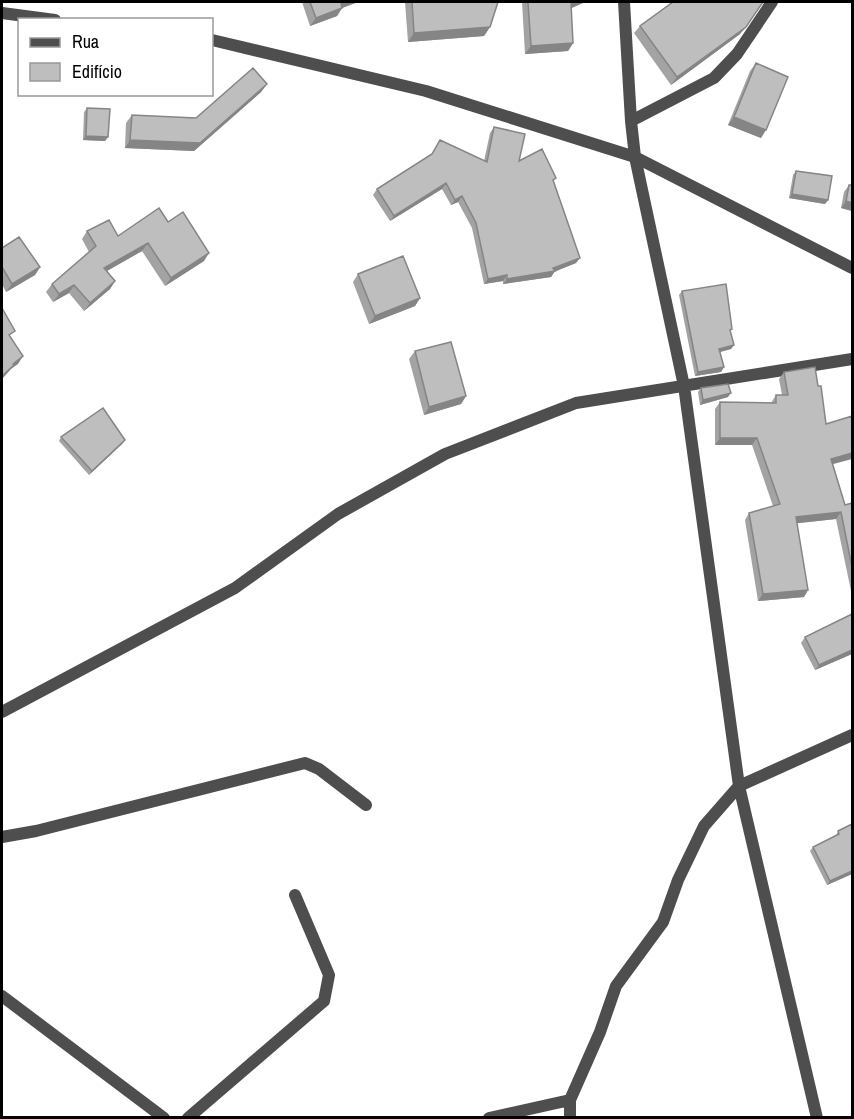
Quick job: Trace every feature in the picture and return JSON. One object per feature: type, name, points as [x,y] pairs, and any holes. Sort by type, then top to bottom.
[{"type":"street","points":[[624,2],[635,157],[684,386],[739,786],[817,1118]]},
{"type":"street","points":[[631,121],[714,78],[737,54],[772,2]]},
{"type":"street","points":[[2,13],[40,18]]},
{"type":"street","points":[[213,40],[426,91],[635,157],[852,268]]},
{"type":"street","points":[[2,712],[235,588],[338,514],[445,454],[576,402],[852,359]]},
{"type":"street","points":[[570,1118],[570,1100],[600,1032],[616,986],[663,922],[678,880],[704,826],[739,786],[852,735]]},
{"type":"street","points":[[2,837],[36,831],[305,763],[319,769],[366,805]]},
{"type":"street","points":[[188,1118],[324,1001],[328,975],[295,895]]},
{"type":"street","points":[[2,996],[164,1118]]},
{"type":"street","points":[[489,1118],[570,1100]]},
{"type":"building","points":[[310,2],[344,2],[341,3],[342,8],[316,18]]},
{"type":"building","points":[[412,2],[498,2],[490,27],[414,33]]},
{"type":"building","points":[[528,2],[575,2],[571,3],[573,43],[531,46]]},
{"type":"building","points":[[673,2],[763,2],[746,27],[677,77],[640,26]]},
{"type":"building","points":[[756,63],[788,77],[766,130],[734,117]]},
{"type":"building","points":[[253,68],[267,84],[200,143],[130,140],[132,115],[196,118]]},
{"type":"building","points":[[87,108],[110,109],[108,137],[86,136]]},
{"type":"building","points":[[494,127],[525,134],[519,161],[542,149],[556,178],[553,180],[580,258],[553,268],[555,271],[507,279],[507,275],[488,279],[476,223],[462,196],[455,200],[446,183],[394,216],[377,189],[432,154],[440,140],[487,162]]},
{"type":"building","points":[[796,171],[832,176],[828,200],[792,194]]},
{"type":"building","points":[[849,185],[852,185],[852,203],[846,201]]},
{"type":"building","points":[[159,208],[168,222],[183,212],[209,253],[171,278],[148,243],[104,268],[115,281],[90,303],[74,285],[59,294],[52,284],[96,246],[87,231],[109,220],[118,236]]},
{"type":"building","points":[[19,237],[40,267],[12,284],[2,267],[2,248]]},
{"type":"building","points":[[403,256],[420,298],[375,316],[358,274]]},
{"type":"building","points":[[726,284],[732,329],[730,330],[734,345],[719,349],[724,367],[698,372],[682,291]]},
{"type":"building","points":[[2,308],[15,331],[9,335],[23,356],[2,376]]},
{"type":"building","points":[[451,342],[466,396],[429,407],[415,351]]},
{"type":"building","points":[[815,367],[818,386],[821,386],[826,424],[852,416],[852,453],[831,459],[845,505],[852,503],[852,567],[841,512],[796,517],[808,590],[763,594],[749,513],[780,504],[757,438],[720,438],[720,402],[776,403],[776,395],[788,395],[784,372]]},
{"type":"building","points":[[728,384],[731,393],[703,400],[701,388]]},
{"type":"building","points":[[103,408],[125,440],[92,471],[61,437]]},
{"type":"building","points":[[852,614],[852,650],[819,665],[805,637]]},
{"type":"building","points":[[852,824],[852,871],[830,881],[813,847],[839,834],[838,831]]}]
